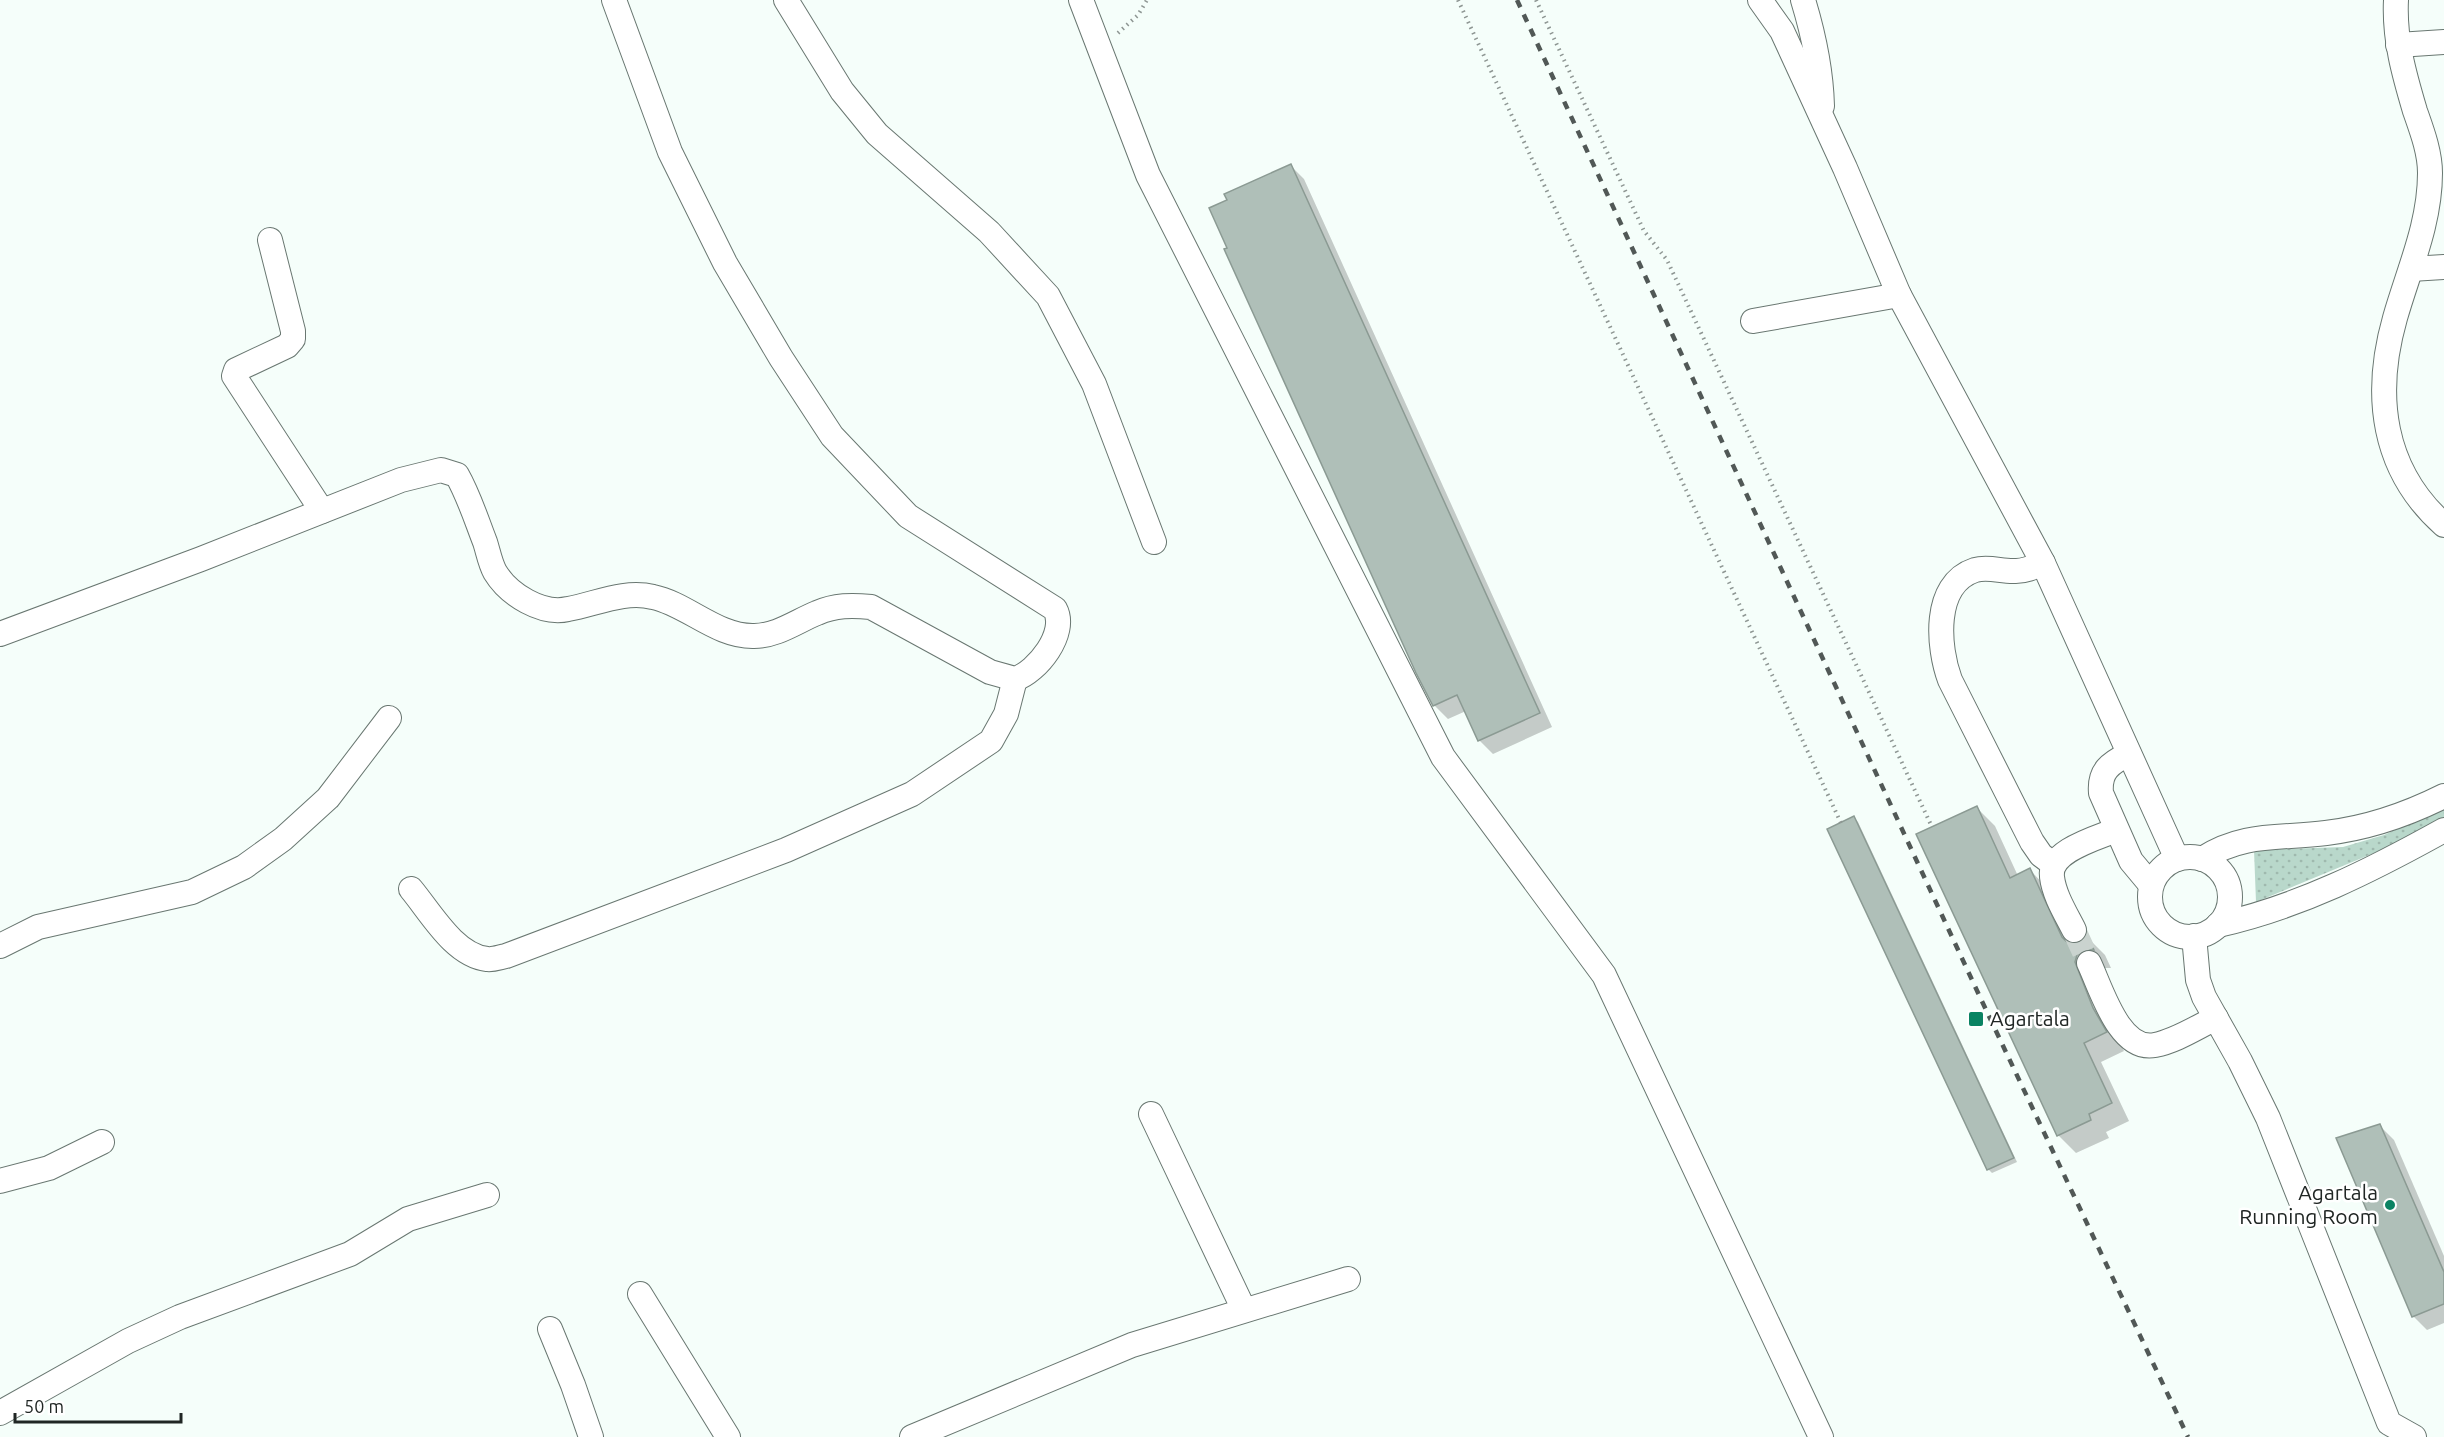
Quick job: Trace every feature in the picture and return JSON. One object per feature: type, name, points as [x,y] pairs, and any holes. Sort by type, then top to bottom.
[{"type":"street","points":[[0,633],[201,559],[401,480],[441,470],[457,475],[468,495],[495,572],[511,590],[528,602],[552,610],[566,610],[633,594],[655,597],[733,633],[753,636],[778,632],[820,611],[850,604],[871,607],[990,672],[1015,679],[1032,670],[1056,638],[1059,620],[1055,609],[908,516],[832,436],[781,358],[725,262],[670,152],[614,0]]},
{"type":"street","points":[[786,0],[842,91],[877,134],[989,232],[1048,296],[1094,384],[1155,542]]},
{"type":"street","points":[[1081,0],[1148,175],[1443,757],[1604,975],[1821,1437]]},
{"type":"street","points":[[1760,0],[1782,31],[1899,295],[2043,562],[2177,859]]},
{"type":"street","points":[[1803,0],[1815,39],[1821,76],[1823,120]]},
{"type":"street","points":[[2396,0],[2398,45],[2403,72],[2426,144],[2430,170],[2428,200],[2411,269],[2395,319],[2387,358],[2385,395],[2388,434],[2397,463],[2411,490],[2429,512],[2444,525]]},
{"type":"street","points":[[2398,45],[2444,42]]},
{"type":"street","points":[[270,240],[293,331],[293,339],[287,346],[236,370],[234,376],[322,511]]},
{"type":"street","points":[[2411,269],[2444,267]]},
{"type":"street","points":[[1753,321],[1899,295]]},
{"type":"street","points":[[2043,562],[2017,571],[1988,568],[1974,570],[1961,577],[1953,586],[1940,626],[1943,662],[1950,680],[2032,842],[2053,864]]},
{"type":"street","points":[[411,889],[454,941],[466,951],[489,960],[506,956],[786,850],[912,794],[991,741],[1006,714],[1015,679]]},
{"type":"street","points":[[0,946],[38,927],[192,892],[244,867],[283,839],[328,798],[389,718]]},
{"type":"street","points":[[2129,754],[2112,762],[2104,771],[2100,781],[2103,801],[2131,861],[2151,885]]},
{"type":"street","points":[[2202,859],[2229,843],[2361,827],[2415,810],[2444,796]]},
{"type":"street","points":[[2074,930],[2055,888],[2051,875],[2053,864],[2060,856],[2072,849],[2116,830]]},
{"type":"street","points":[[2218,925],[2272,912],[2321,893],[2444,830]]},
{"type":"street","points":[[2190,857],[2202,859],[2214,865],[2224,875],[2229,887],[2230,901],[2226,914],[2218,925],[2207,933],[2180,936],[2158,922],[2152,911],[2151,885],[2157,874],[2177,859],[2190,857]]},
{"type":"street","points":[[2194,936],[2198,980],[2268,1118],[2389,1423],[2414,1437]]},
{"type":"street","points":[[2089,963],[2120,1028],[2128,1038],[2153,1046],[2216,1018]]},
{"type":"street","points":[[1151,1114],[1244,1311]]},
{"type":"street","points":[[0,1181],[49,1168],[102,1142]]},
{"type":"street","points":[[0,1413],[128,1341],[180,1317],[350,1254],[408,1219],[487,1194]]},
{"type":"street","points":[[912,1437],[1132,1345],[1348,1279]]},
{"type":"street","points":[[640,1294],[728,1437]]},
{"type":"street","points":[[550,1329],[591,1437]]},
{"type":"path","points":[[1102,55],[1114,36],[1128,26],[1147,0]]},
{"type":"path","points":[[1458,0],[1841,823]]},
{"type":"path","points":[[1536,0],[1644,231],[1667,260],[1932,827]]},
{"type":"green space","points":[[2444,807],[2444,818],[2386,848],[2256,902],[2254,850],[2343,847],[2384,835]]},
{"type":"building","points":[[1291,164],[1540,713],[1478,741],[1457,695],[1433,706],[1416,673],[1224,249],[1227,248],[1209,208],[1227,200],[1224,194]]},
{"type":"building","points":[[1977,806],[2010,878],[2030,868],[2062,937],[2074,944],[2081,942],[2087,935],[2094,950],[2083,950],[2077,955],[2075,962],[2093,1008],[2107,1032],[2084,1043],[2112,1103],[2089,1114],[2091,1120],[2057,1136],[1916,834]]},
{"type":"building","points":[[1854,816],[2014,1158],[1987,1170],[1827,829]]},
{"type":"building","name":"Agartala Running Room","points":[[2380,1124],[2444,1272],[2444,1304],[2412,1317],[2336,1138]]},
{"type":"tunnel","points":[[2074,930],[2089,963]]},
{"type":"railway","points":[[1517,0],[1979,995],[2188,1437]]},
{"type":"place","name":"Agartala","points":[[1976,1019]]},
{"type":"place","name":"Agartala Running Room","points":[[2390,1205]]}]
